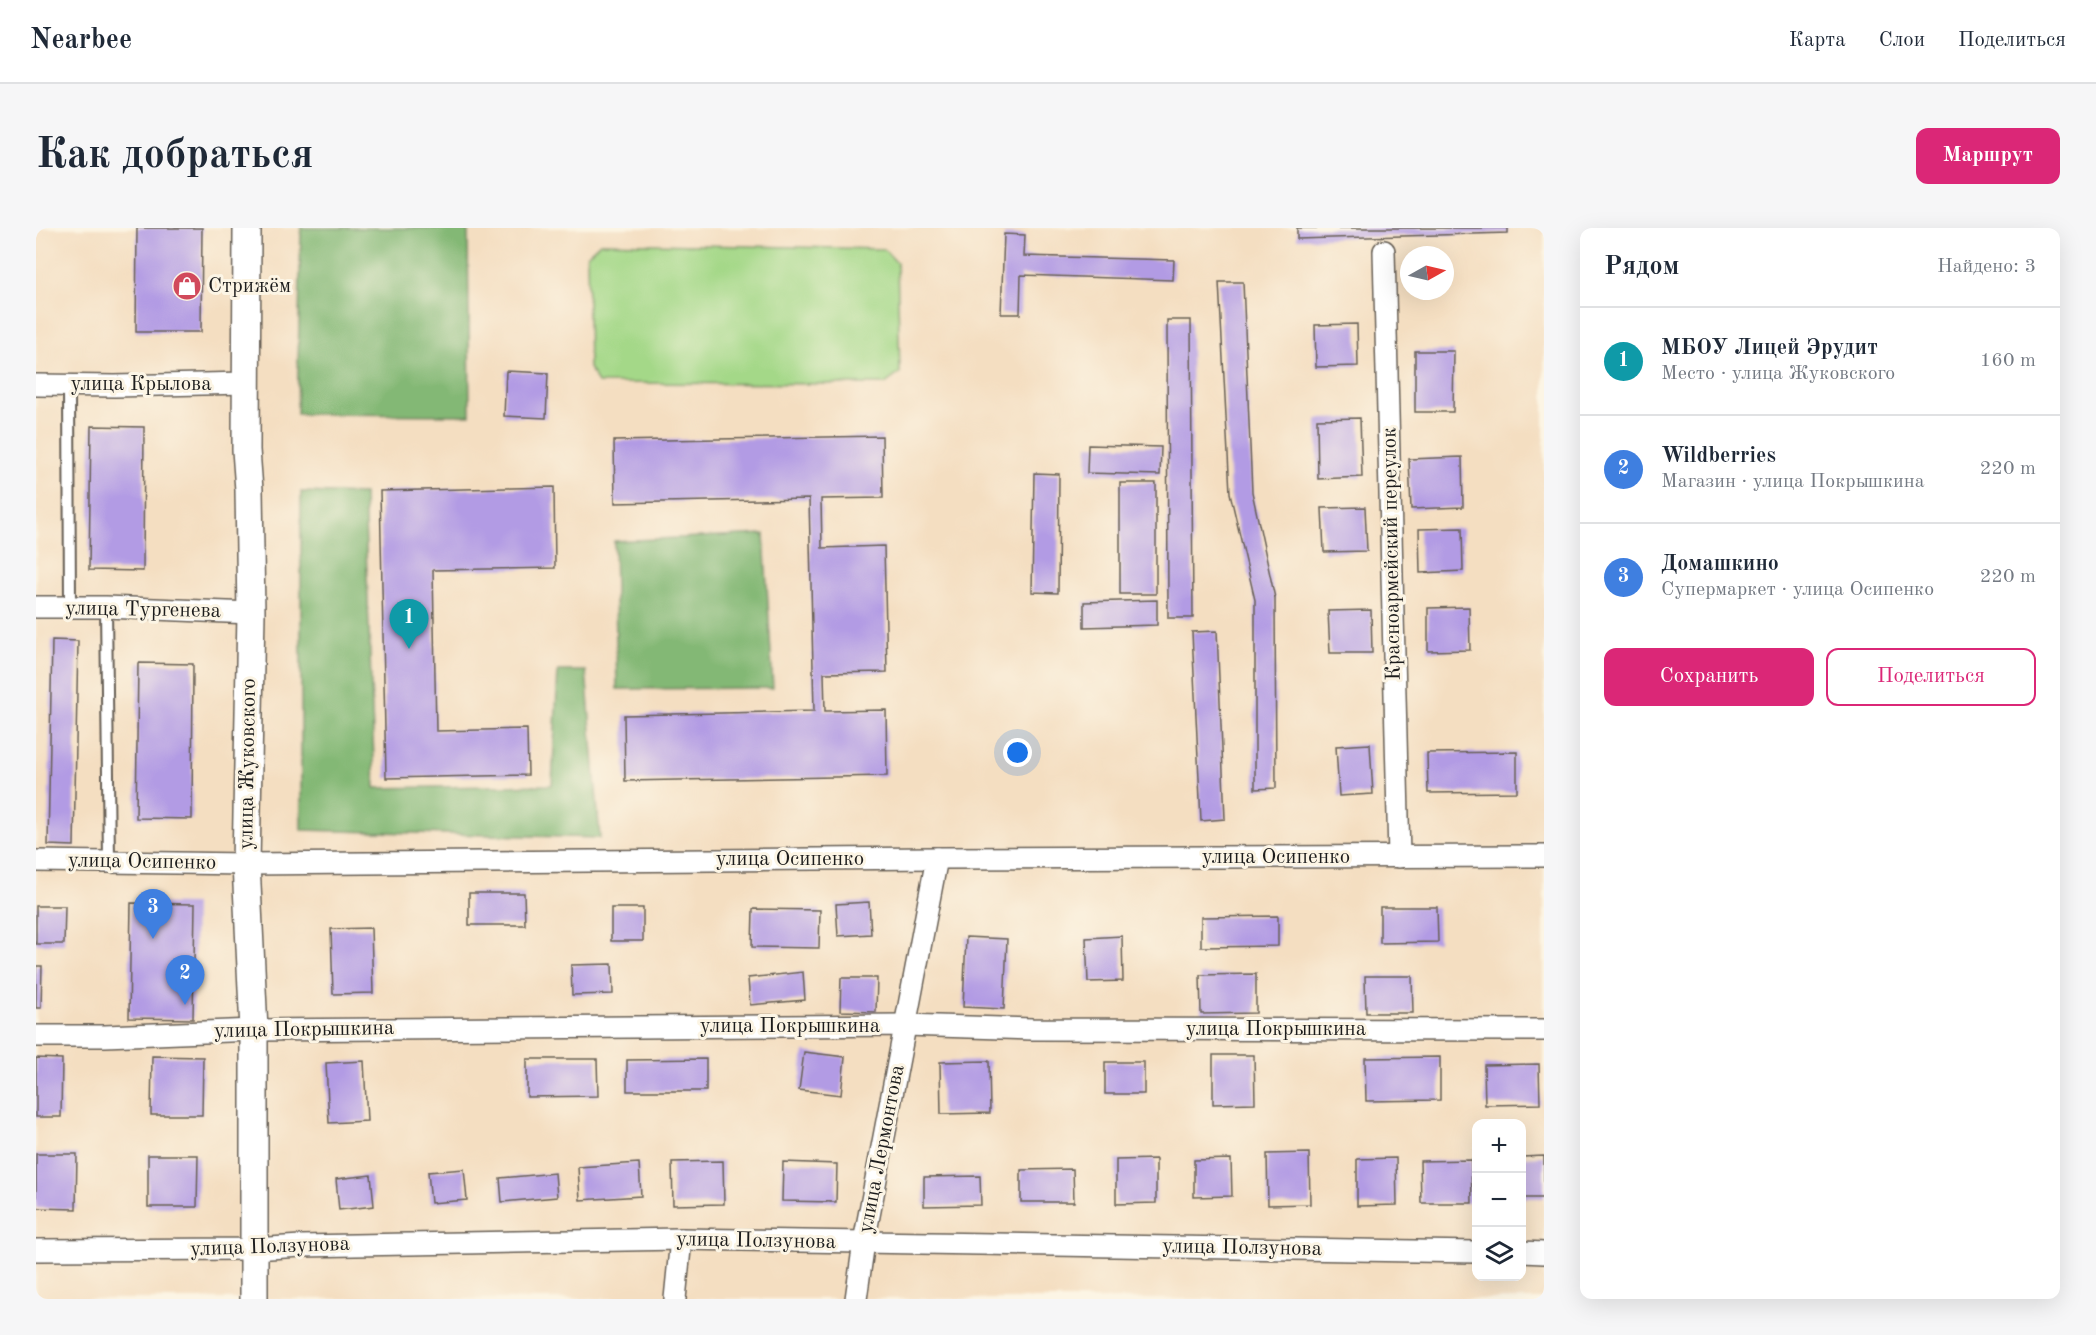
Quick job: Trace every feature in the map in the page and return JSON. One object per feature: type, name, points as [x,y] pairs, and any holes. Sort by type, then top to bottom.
[{"type":"street","name":"улица Жуковского","points":[[247,228],[246,383],[251,613],[246,864],[254,1030],[254,1299]]},
{"type":"street","name":"Красноармейский переулок","points":[[1384,251],[1399,857]]},
{"type":"street","name":"улица Крылова","points":[[36,385],[246,383]]},
{"type":"street","name":"улица Тургенева","points":[[36,607],[106,607],[251,613]]},
{"type":"street","name":"улица Осипенко","points":[[36,861],[246,864],[1544,856]]},
{"type":"street","name":"улица Лермонтова","points":[[856,1299],[864,1242],[937,858]]},
{"type":"street","name":"улица Покрышкина","points":[[36,1036],[105,1036],[254,1030],[905,1025],[1032,1029],[1544,1030]]},
{"type":"street","name":"улица Ползунова","points":[[36,1250],[254,1249],[301,1245],[681,1239],[1472,1252]]},
{"type":"street","points":[[675,1299],[681,1239]]},
{"type":"street","points":[[1526,1252],[1544,1253]]},
{"type":"lane","points":[[69,385],[70,607]]},
{"type":"lane","points":[[106,607],[109,861]]},
{"type":"green space","points":[[301,228],[468,228],[470,415],[297,414]]},
{"type":"green space","points":[[600,243],[884,249],[897,263],[900,373],[885,384],[598,383],[589,368],[587,255]]},
{"type":"green space","points":[[301,492],[364,494],[375,788],[552,785],[558,671],[586,671],[600,838],[301,830]]},
{"type":"green space","points":[[764,534],[773,688],[617,689],[614,541]]},
{"type":"building","points":[[137,228],[202,228],[201,332],[136,332]]},
{"type":"building","points":[[1297,228],[1508,228],[1508,233],[1297,239]]},
{"type":"building","points":[[1004,234],[1025,235],[1024,256],[1174,260],[1173,280],[1021,275],[1020,314],[1001,314]]},
{"type":"building","points":[[1219,282],[1243,282],[1252,492],[1275,598],[1276,788],[1255,789],[1255,600],[1230,493]]},
{"type":"building","points":[[1167,320],[1191,320],[1193,618],[1168,618]]},
{"type":"building","points":[[1357,324],[1358,366],[1316,367],[1315,325]]},
{"type":"building","points":[[1415,351],[1454,351],[1453,412],[1415,412]]},
{"type":"building","points":[[506,371],[548,373],[546,418],[504,416]]},
{"type":"building","points":[[1360,418],[1362,477],[1318,479],[1317,419]]},
{"type":"building","points":[[91,426],[144,427],[143,571],[89,570]]},
{"type":"building","points":[[882,436],[883,498],[821,499],[822,548],[884,546],[887,672],[824,673],[825,711],[886,710],[887,776],[625,781],[624,715],[814,711],[809,499],[615,503],[614,441]]},
{"type":"building","points":[[1088,445],[1161,447],[1160,475],[1087,473]]},
{"type":"building","points":[[1462,457],[1463,507],[1411,509],[1409,459]]},
{"type":"building","points":[[1034,473],[1059,474],[1058,593],[1032,592]]},
{"type":"building","points":[[1120,483],[1156,483],[1156,594],[1120,594]]},
{"type":"building","points":[[554,487],[555,568],[433,570],[436,731],[527,729],[528,775],[386,778],[380,491]]},
{"type":"building","points":[[1365,507],[1367,551],[1324,552],[1322,508]]},
{"type":"building","points":[[1462,528],[1463,571],[1420,573],[1419,529]]},
{"type":"building","points":[[1157,600],[1157,625],[1084,627],[1084,602]]},
{"type":"building","points":[[1469,607],[1470,650],[1428,651],[1428,608]]},
{"type":"building","points":[[1371,610],[1372,653],[1330,653],[1328,611]]},
{"type":"building","points":[[1217,631],[1225,819],[1201,821],[1192,632]]},
{"type":"building","points":[[52,640],[78,641],[74,846],[48,845]]},
{"type":"building","points":[[138,663],[193,664],[192,819],[136,818]]},
{"type":"building","points":[[1370,744],[1373,794],[1339,796],[1336,746]]},
{"type":"building","points":[[1517,752],[1517,792],[1428,793],[1427,753]]},
{"type":"building","points":[[469,893],[524,893],[525,925],[469,925]]},
{"type":"building","points":[[869,902],[871,934],[838,936],[836,904]]},
{"type":"building","points":[[131,903],[195,904],[193,1019],[129,1018]]},
{"type":"building","points":[[36,906],[65,906],[64,944],[36,944]]},
{"type":"building","points":[[1380,907],[1437,907],[1438,942],[1380,943]]},
{"type":"building","points":[[611,908],[643,908],[643,941],[611,941]]},
{"type":"building","points":[[753,909],[820,910],[819,948],[752,947]]},
{"type":"building","points":[[1278,916],[1278,946],[1201,947],[1201,917]]},
{"type":"building","points":[[371,928],[373,993],[333,994],[331,929]]},
{"type":"building","points":[[1122,936],[1123,981],[1088,982],[1086,938]]},
{"type":"building","points":[[966,937],[1007,939],[1004,1009],[963,1007]]},
{"type":"building","points":[[612,964],[613,994],[572,995],[571,965]]},
{"type":"building","points":[[36,966],[42,966],[41,1008],[36,1008]]},
{"type":"building","points":[[803,972],[805,1000],[750,1005],[748,978]]},
{"type":"building","points":[[1256,974],[1256,1013],[1201,1014],[1200,975]]},
{"type":"building","points":[[1365,976],[1412,976],[1413,1013],[1366,1013]]},
{"type":"building","points":[[841,978],[877,978],[876,1012],[840,1011]]},
{"type":"building","points":[[804,1052],[845,1057],[841,1095],[799,1090]]},
{"type":"building","points":[[1213,1055],[1254,1055],[1255,1103],[1213,1104]]},
{"type":"building","points":[[152,1056],[203,1057],[202,1115],[151,1115]]},
{"type":"building","points":[[1440,1057],[1440,1100],[1366,1101],[1365,1058]]},
{"type":"building","points":[[36,1058],[62,1059],[61,1117],[36,1117]]},
{"type":"building","points":[[527,1059],[597,1059],[598,1096],[527,1097]]},
{"type":"building","points":[[706,1059],[706,1091],[627,1091],[627,1060]]},
{"type":"building","points":[[364,1061],[367,1121],[329,1123],[326,1063]]},
{"type":"building","points":[[989,1061],[990,1113],[941,1114],[940,1062]]},
{"type":"building","points":[[1105,1062],[1144,1062],[1144,1094],[1105,1094]]},
{"type":"building","points":[[1539,1064],[1540,1104],[1485,1105],[1484,1065]]},
{"type":"building","points":[[1309,1153],[1310,1204],[1268,1205],[1267,1154]]},
{"type":"building","points":[[36,1154],[77,1154],[76,1209],[36,1208]]},
{"type":"building","points":[[148,1155],[198,1155],[197,1207],[148,1207]]},
{"type":"building","points":[[1544,1156],[1544,1198],[1526,1198],[1526,1157]]},
{"type":"building","points":[[1396,1158],[1397,1205],[1357,1206],[1357,1159]]},
{"type":"building","points":[[1156,1159],[1156,1203],[1116,1204],[1116,1160]]},
{"type":"building","points":[[1231,1159],[1232,1196],[1194,1197],[1194,1160]]},
{"type":"building","points":[[1471,1160],[1472,1203],[1421,1203],[1420,1161]]},
{"type":"building","points":[[723,1161],[724,1204],[673,1205],[672,1162]]},
{"type":"building","points":[[783,1162],[837,1164],[836,1202],[782,1201]]},
{"type":"building","points":[[639,1163],[641,1196],[580,1200],[578,1167]]},
{"type":"building","points":[[464,1169],[467,1200],[431,1203],[428,1172]]},
{"type":"building","points":[[1073,1169],[1074,1202],[1021,1202],[1021,1170]]},
{"type":"building","points":[[555,1173],[557,1197],[502,1202],[500,1178]]},
{"type":"building","points":[[371,1175],[374,1206],[339,1210],[336,1179]]},
{"type":"building","points":[[980,1176],[981,1205],[924,1206],[924,1177]]},
{"type":"place","name":"Стрижём","points":[[187,286]]},
{"type":"place","name":"МБОУ Лицей Эрудит","points":[[409,649]]},
{"type":"place","name":"Домашкино","points":[[153,939]]},
{"type":"place","name":"Wildberries","points":[[185,1005]]}]
